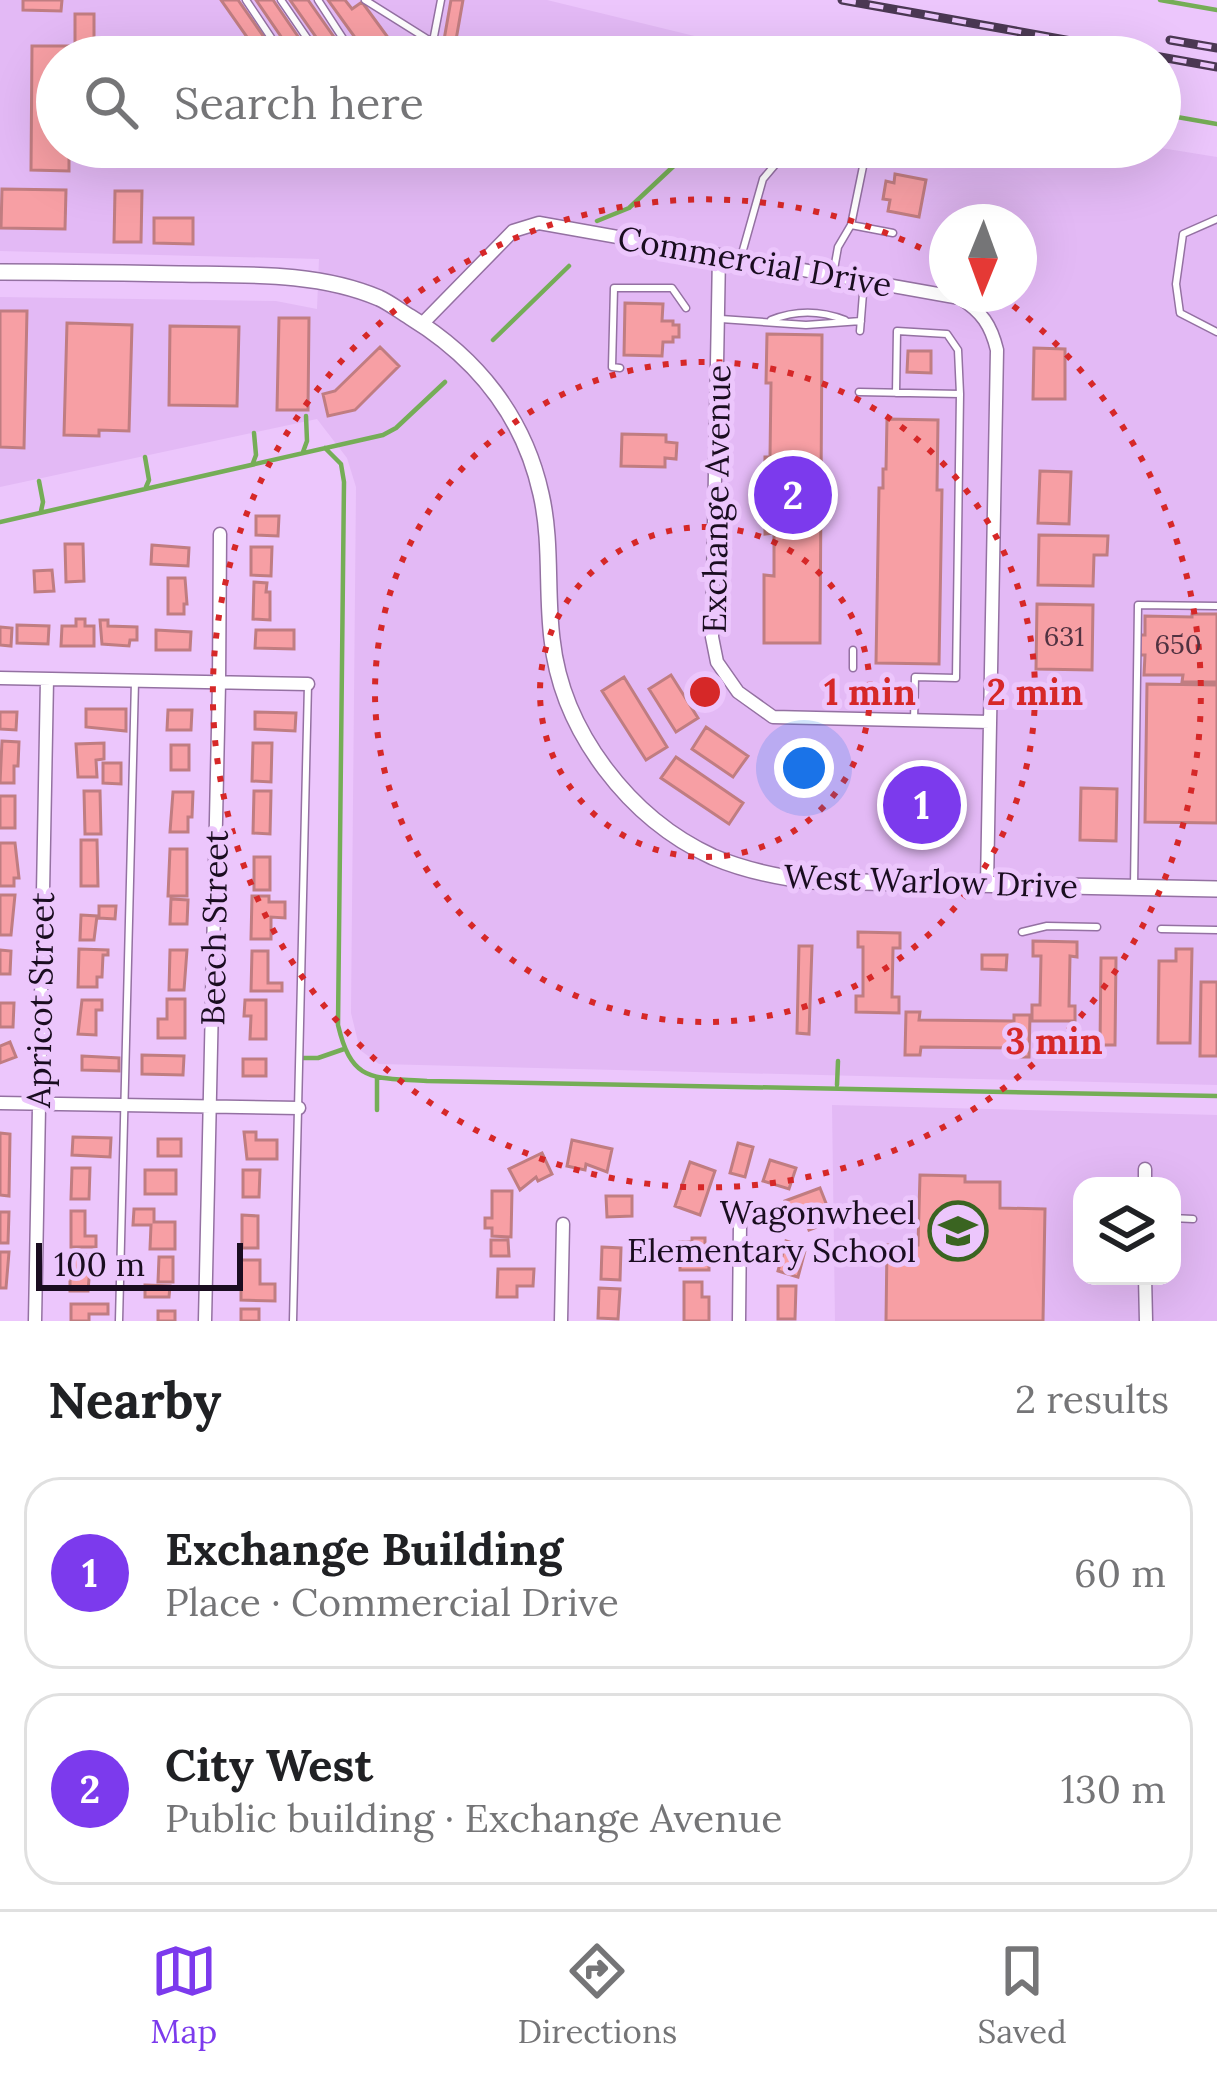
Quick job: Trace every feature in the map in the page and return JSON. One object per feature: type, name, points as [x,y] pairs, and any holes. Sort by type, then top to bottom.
[{"type":"street","name":"Commercial Drive","points":[[422,324],[513,231],[539,223],[960,298],[980,311],[997,350],[987,885]]},
{"type":"street","name":"Exchange Avenue","points":[[719,255],[712,637],[717,662],[738,692],[773,717],[990,722]]},
{"type":"street","name":"West Warlow Drive","points":[[0,272],[254,274],[303,279],[381,299],[447,342],[512,414],[528,449],[548,542],[552,643],[581,730],[627,796],[680,838],[712,856],[773,876],[810,881],[1217,889]]},
{"type":"street","name":"Beech Street","points":[[205,1321],[220,534]]},
{"type":"street","points":[[0,679],[308,685]]},
{"type":"street","name":"Apricot Street","points":[[34,1321],[47,680]]},
{"type":"street","points":[[0,1102],[298,1108]]},
{"type":"street","points":[[1145,1168],[1145,1177]]},
{"type":"street","points":[[739,1321],[740,1223]]},
{"type":"street","points":[[561,1321],[562,1224]]},
{"type":"street","points":[[1145,1285],[1146,1321]]},
{"type":"lane","points":[[246,0],[270,36]]},
{"type":"lane","points":[[281,0],[306,36]]},
{"type":"lane","points":[[318,0],[341,36]]},
{"type":"lane","points":[[365,0],[422,36]]},
{"type":"lane","points":[[433,36],[441,0]]},
{"type":"lane","points":[[740,259],[764,179],[773,168]]},
{"type":"lane","points":[[833,275],[838,247],[851,225],[863,168]]},
{"type":"lane","points":[[1217,219],[1183,234],[1176,284],[1180,313],[1217,332]]},
{"type":"lane","points":[[851,225],[893,232]]},
{"type":"lane","points":[[860,332],[864,280]]},
{"type":"lane","points":[[620,368],[613,367],[614,287],[672,288],[686,308]]},
{"type":"lane","points":[[718,319],[806,325],[861,321]]},
{"type":"lane","points":[[896,393],[897,331],[947,334],[958,350],[960,394],[956,678],[915,677],[914,720]]},
{"type":"lane","points":[[859,392],[960,394]]},
{"type":"lane","points":[[1134,887],[1138,604],[1217,606]]},
{"type":"lane","points":[[853,668],[854,650]]},
{"type":"lane","points":[[119,1321],[135,681]]},
{"type":"lane","points":[[293,1321],[308,685]]},
{"type":"lane","points":[[1022,932],[1047,926],[1097,927]]},
{"type":"lane","points":[[1161,929],[1217,930]]},
{"type":"lane","points":[[1181,1218],[1193,1219]]},
{"type":"shaded area","points":[[0,0],[547,0],[694,36],[36,36],[36,168],[1181,168],[1181,151],[1217,157],[1217,1085],[379,1064],[360,1050],[351,1013],[356,487],[347,458],[317,419],[0,487],[0,297],[276,301],[317,309],[319,259],[0,251]]},
{"type":"shaded area","name":"Wagonwheel Elementary School","points":[[832,1105],[1217,1115],[1217,1321],[835,1321]]},
{"type":"building","points":[[23,0],[62,0],[61,11],[23,10]]},
{"type":"building","points":[[221,0],[238,0],[263,36],[246,36]]},
{"type":"building","points":[[256,0],[273,0],[298,36],[281,36]]},
{"type":"building","points":[[290,0],[308,0],[333,36],[315,36]]},
{"type":"building","points":[[328,0],[345,0],[352,9],[362,2],[387,36],[354,36]]},
{"type":"building","points":[[451,0],[463,0],[457,36],[445,36]]},
{"type":"building","points":[[75,14],[94,14],[94,36],[75,36]]},
{"type":"building","points":[[32,46],[36,46],[36,168],[69,171],[31,170]]},
{"type":"building","points":[[895,174],[926,180],[919,217],[888,211],[890,200],[883,199],[886,181],[894,183]]},
{"type":"building","points":[[2,189],[66,190],[65,229],[1,228]]},
{"type":"building","points":[[115,191],[142,191],[141,242],[114,242]]},
{"type":"building","points":[[154,218],[193,218],[193,244],[154,243]]},
{"type":"building","points":[[625,303],[663,304],[662,321],[679,325],[679,337],[663,342],[662,356],[624,355]]},
{"type":"building","points":[[0,311],[27,311],[24,448],[0,447]]},
{"type":"building","points":[[279,318],[309,318],[308,410],[277,410]]},
{"type":"building","points":[[67,323],[132,325],[129,431],[64,435]]},
{"type":"building","points":[[170,326],[239,327],[237,406],[169,405]]},
{"type":"building","points":[[767,334],[822,335],[820,643],[764,643],[764,575],[774,576],[774,533],[765,534],[771,383],[766,383]]},
{"type":"building","points":[[380,347],[399,366],[355,410],[328,416],[323,394],[335,391]]},
{"type":"building","points":[[1034,348],[1065,349],[1065,399],[1033,399]]},
{"type":"building","points":[[908,351],[931,351],[931,373],[907,372]]},
{"type":"building","points":[[887,419],[938,420],[937,490],[942,490],[939,664],[876,663],[879,488],[883,488],[886,469]]},
{"type":"building","points":[[622,434],[666,435],[666,442],[677,443],[676,459],[665,458],[665,467],[621,466]]},
{"type":"building","points":[[1040,471],[1071,472],[1069,524],[1038,523]]},
{"type":"building","points":[[256,516],[279,516],[278,536],[256,535]]},
{"type":"building","points":[[1039,535],[1108,536],[1107,555],[1094,555],[1093,586],[1038,585]]},
{"type":"building","points":[[65,544],[83,544],[84,581],[66,582]]},
{"type":"building","points":[[152,545],[189,548],[188,566],[151,564]]},
{"type":"building","points":[[251,547],[272,547],[271,576],[251,575]]},
{"type":"building","points":[[52,570],[54,591],[35,592],[34,571]]},
{"type":"building","points":[[168,578],[185,578],[184,614],[168,614]]},
{"type":"building","points":[[254,582],[267,583],[270,620],[253,619]]},
{"type":"building","points":[[1037,604],[1093,605],[1092,670],[1036,669]]},
{"type":"building","points":[[1217,614],[1217,682],[1182,682],[1183,675],[1144,675],[1139,635],[1145,635],[1145,616]]},
{"type":"building","points":[[76,619],[94,626],[94,646],[61,646],[62,626],[76,626]]},
{"type":"building","points":[[100,620],[108,620],[108,626],[137,627],[137,640],[130,640],[129,646],[102,644]]},
{"type":"building","points":[[17,625],[49,626],[48,644],[17,643]]},
{"type":"building","points":[[0,627],[12,628],[11,646],[0,645]]},
{"type":"building","points":[[156,630],[191,632],[190,650],[156,650]]},
{"type":"building","points":[[256,630],[294,630],[294,649],[255,648]]},
{"type":"building","points":[[671,675],[698,718],[676,732],[649,689]]},
{"type":"building","points":[[624,677],[667,747],[646,760],[602,691]]},
{"type":"building","points":[[1147,684],[1217,685],[1217,823],[1145,822]]},
{"type":"building","points":[[86,709],[126,709],[126,731],[86,727]]},
{"type":"building","points":[[168,710],[192,710],[191,730],[167,730]]},
{"type":"building","points":[[0,712],[17,712],[16,730],[0,729]]},
{"type":"building","points":[[255,712],[296,713],[295,731],[255,729]]},
{"type":"building","points":[[706,727],[748,756],[733,777],[692,749]]},
{"type":"building","points":[[2,741],[19,742],[14,783],[0,783]]},
{"type":"building","points":[[104,743],[104,759],[96,760],[97,777],[78,777],[76,744]]},
{"type":"building","points":[[253,743],[272,743],[271,782],[252,781]]},
{"type":"building","points":[[171,745],[189,745],[189,770],[171,770]]},
{"type":"building","points":[[676,757],[743,803],[729,824],[661,778]]},
{"type":"building","points":[[103,763],[121,763],[121,784],[103,783]]},
{"type":"building","points":[[903,766],[943,771],[946,807],[936,843],[901,842],[897,837],[898,770]]},
{"type":"building","points":[[1081,788],[1117,789],[1116,841],[1080,840]]},
{"type":"building","points":[[84,791],[100,791],[101,834],[85,834]]},
{"type":"building","points":[[254,791],[271,791],[270,834],[253,833]]},
{"type":"building","points":[[173,792],[193,792],[188,832],[170,832]]},
{"type":"building","points":[[0,796],[15,796],[15,828],[0,828]]},
{"type":"building","points":[[81,840],[97,840],[98,886],[81,886]]},
{"type":"building","points":[[0,843],[15,843],[19,878],[14,878],[14,886],[0,886]]},
{"type":"building","points":[[170,849],[187,849],[187,896],[168,896]]},
{"type":"building","points":[[254,857],[270,857],[270,890],[254,890]]},
{"type":"building","points":[[0,895],[15,895],[11,935],[0,935]]},
{"type":"building","points":[[252,896],[285,902],[285,918],[271,917],[271,939],[251,939]]},
{"type":"building","points":[[171,899],[188,900],[187,924],[170,924]]},
{"type":"building","points":[[99,906],[116,906],[115,919],[99,918]]},
{"type":"building","points":[[81,915],[97,916],[94,940],[80,940]]},
{"type":"building","points":[[858,932],[900,933],[900,948],[893,948],[892,997],[899,997],[899,1013],[856,1012],[856,996],[863,996],[863,947],[858,947]]},
{"type":"building","points":[[1033,941],[1077,942],[1077,957],[1070,956],[1069,1006],[1075,1006],[1075,1021],[1032,1021],[1032,1005],[1040,1005],[1041,956],[1033,956]]},
{"type":"building","points":[[799,946],[812,946],[809,1034],[797,1033]]},
{"type":"building","points":[[79,949],[108,950],[97,987],[78,987]]},
{"type":"building","points":[[1176,949],[1192,949],[1190,1043],[1158,1043],[1159,961],[1176,961]]},
{"type":"building","points":[[0,950],[11,951],[10,974],[0,974]]},
{"type":"building","points":[[170,950],[187,950],[184,990],[169,990]]},
{"type":"building","points":[[252,951],[268,951],[268,983],[282,983],[282,991],[251,991]]},
{"type":"building","points":[[982,955],[1007,955],[1006,970],[982,969]]},
{"type":"building","points":[[1101,958],[1116,958],[1115,1045],[1100,1045]]},
{"type":"building","points":[[1201,982],[1217,982],[1217,1056],[1200,1056]]},
{"type":"building","points":[[167,999],[185,999],[185,1038],[158,1038],[158,1019],[167,1019]]},
{"type":"building","points":[[82,1000],[102,1000],[102,1010],[96,1010],[96,1035],[78,1034]]},
{"type":"building","points":[[245,1000],[266,1000],[266,1039],[250,1039],[251,1016],[244,1016]]},
{"type":"building","points":[[0,1003],[14,1003],[13,1027],[0,1027]]},
{"type":"building","points":[[906,1012],[920,1012],[919,1020],[1014,1021],[1014,1015],[1030,1015],[1029,1057],[1014,1057],[1014,1048],[921,1047],[920,1055],[905,1055]]},
{"type":"building","points":[[10,1042],[16,1057],[0,1063],[0,1046]]},
{"type":"building","points":[[142,1055],[184,1056],[183,1075],[142,1074]]},
{"type":"building","points":[[82,1056],[119,1058],[119,1071],[82,1070]]},
{"type":"building","points":[[243,1059],[266,1059],[266,1076],[243,1076]]},
{"type":"building","points":[[244,1132],[256,1132],[256,1140],[277,1140],[277,1159],[247,1159]]},
{"type":"building","points":[[0,1133],[10,1134],[9,1196],[0,1195]]},
{"type":"building","points":[[73,1137],[111,1138],[110,1157],[72,1155]]},
{"type":"building","points":[[158,1139],[181,1139],[181,1156],[158,1156]]},
{"type":"building","points":[[572,1140],[612,1149],[607,1172],[586,1164],[585,1170],[567,1166]]},
{"type":"building","points":[[738,1143],[753,1147],[745,1177],[730,1173]]},
{"type":"building","points":[[542,1153],[552,1174],[538,1181],[536,1177],[520,1190],[509,1169]]},
{"type":"building","points":[[770,1160],[796,1168],[789,1189],[763,1181]]},
{"type":"building","points":[[690,1162],[715,1171],[700,1215],[675,1206]]},
{"type":"building","points":[[72,1168],[90,1168],[89,1199],[71,1199]]},
{"type":"building","points":[[145,1170],[176,1170],[176,1194],[145,1194]]},
{"type":"building","points":[[243,1170],[260,1170],[259,1197],[243,1197]]},
{"type":"building","points":[[920,1175],[1000,1182],[1000,1208],[1045,1209],[1043,1321],[886,1321],[887,1245],[918,1245]]},
{"type":"building","points":[[820,1188],[833,1221],[809,1230],[803,1212],[791,1217],[785,1201]]},
{"type":"building","points":[[492,1191],[512,1191],[511,1237],[492,1236],[492,1228],[485,1228],[485,1218],[492,1218]]},
{"type":"building","points":[[606,1196],[632,1196],[632,1216],[607,1217]]},
{"type":"building","points":[[134,1209],[154,1209],[154,1222],[175,1222],[175,1249],[150,1249],[151,1225],[133,1225]]},
{"type":"building","points":[[71,1211],[85,1211],[85,1236],[96,1236],[96,1247],[71,1247]]},
{"type":"building","points":[[0,1212],[9,1212],[8,1243],[0,1243]]},
{"type":"building","points":[[242,1215],[258,1216],[258,1248],[242,1248]]},
{"type":"building","points":[[692,1238],[705,1238],[709,1270],[680,1270],[680,1242],[692,1242]]},
{"type":"building","points":[[491,1240],[508,1240],[509,1256],[491,1256]]},
{"type":"building","points":[[786,1241],[806,1247],[798,1277],[778,1271]]},
{"type":"building","points":[[602,1247],[621,1248],[620,1280],[601,1279]]},
{"type":"building","points":[[0,1252],[9,1252],[6,1288],[0,1288]]},
{"type":"building","points":[[70,1255],[91,1255],[88,1291],[70,1291]]},
{"type":"building","points":[[159,1257],[173,1257],[173,1282],[158,1282]]},
{"type":"building","points":[[241,1260],[260,1260],[260,1284],[275,1284],[275,1301],[241,1300]]},
{"type":"building","points":[[498,1269],[534,1269],[533,1286],[517,1286],[517,1297],[497,1297]]},
{"type":"building","points":[[684,1282],[702,1282],[702,1297],[709,1297],[709,1321],[684,1321]]},
{"type":"building","points":[[145,1285],[170,1286],[169,1297],[145,1297]]},
{"type":"building","points":[[778,1286],[796,1286],[795,1319],[778,1319]]},
{"type":"building","points":[[599,1288],[620,1289],[618,1319],[598,1318]]},
{"type":"building","points":[[71,1304],[108,1304],[108,1314],[71,1321]]},
{"type":"building","points":[[241,1309],[259,1309],[259,1321],[241,1321]]},
{"type":"building","points":[[158,1311],[175,1311],[175,1321],[158,1321]]},
{"type":"waterway","points":[[1160,0],[1217,10]]},
{"type":"waterway","points":[[1181,118],[1217,124]]},
{"type":"waterway","points":[[597,221],[629,208],[672,168]]},
{"type":"waterway","points":[[493,340],[569,266]]},
{"type":"waterway","points":[[0,522],[383,435],[445,382]]},
{"type":"waterway","points":[[303,452],[306,416]]},
{"type":"waterway","points":[[253,463],[254,433]]},
{"type":"waterway","points":[[325,448],[341,464],[344,482],[338,1025],[358,1068],[379,1077],[427,1081],[1217,1096]]},
{"type":"waterway","points":[[145,457],[146,487]]},
{"type":"waterway","points":[[39,481],[41,511]]},
{"type":"waterway","points":[[303,1058],[344,1049]]},
{"type":"waterway","points":[[837,1085],[838,1061]]},
{"type":"waterway","points":[[377,1077],[377,1110]]},
{"type":"railway","points":[[842,0],[1043,36]]},
{"type":"railway","points":[[1181,42],[1217,48]]},
{"type":"railway","points":[[1181,61],[1217,67]]},
{"type":"place","name":"City West","points":[[793,495]]},
{"type":"place","name":"Exchange Building","points":[[922,805]]},
{"type":"place","name":"Wagonwheel Elementary School","points":[[958,1231]]}]
